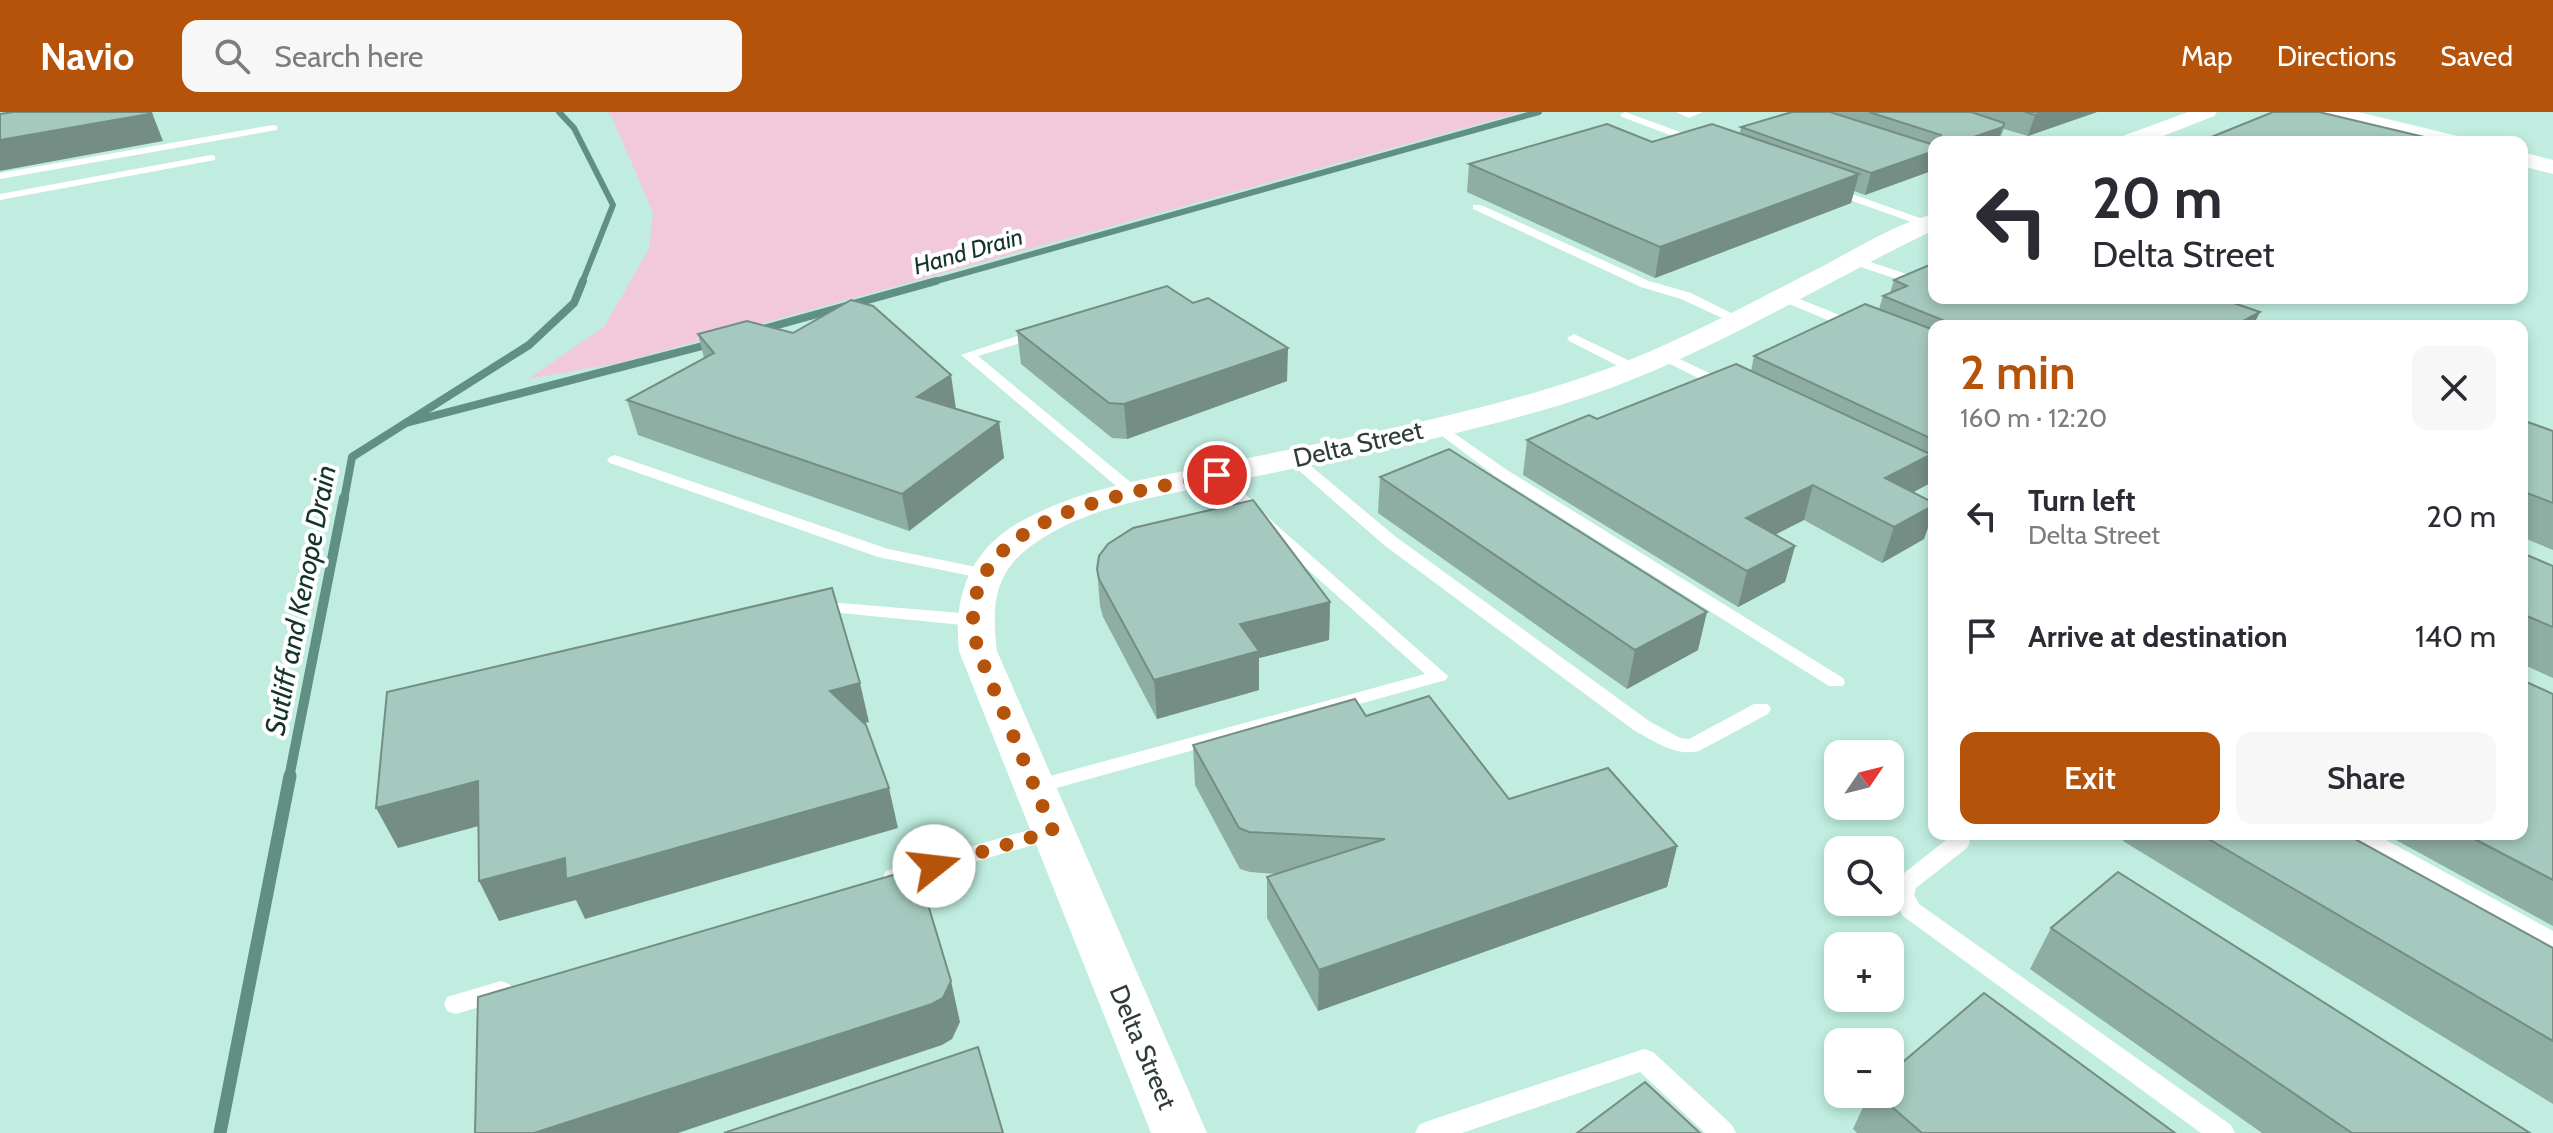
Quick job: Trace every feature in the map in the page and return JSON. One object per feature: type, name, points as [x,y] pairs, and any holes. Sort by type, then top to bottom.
[{"type":"street","points":[[2144,136],[2207,112]]},
{"type":"street","points":[[2333,112],[2430,136]]},
{"type":"street","points":[[2528,161],[2553,167]]},
{"type":"street","name":"Delta Street","points":[[1179,1133],[978,651],[973,620],[978,590],[986,574],[1006,549],[1047,521],[1134,493],[1550,399],[1648,362],[1928,225]]},
{"type":"lane","points":[[1681,112],[1689,115],[1698,112]]},
{"type":"lane","points":[[1625,115],[1706,145]]},
{"type":"lane","points":[[1963,127],[1992,136]]},
{"type":"lane","points":[[0,176],[273,128]]},
{"type":"lane","points":[[0,197],[211,158]]},
{"type":"lane","points":[[1822,187],[1928,223]]},
{"type":"lane","points":[[1477,207],[1645,284],[1686,296],[1736,319]]},
{"type":"lane","points":[[1852,260],[1928,285]]},
{"type":"lane","points":[[1782,296],[1865,331]]},
{"type":"lane","points":[[1049,329],[968,355],[1134,493]]},
{"type":"lane","points":[[1574,338],[1733,390]]},
{"type":"lane","points":[[1438,426],[1501,473],[1836,682]]},
{"type":"lane","points":[[1293,458],[1390,541],[1642,726],[1676,744],[1692,746],[1761,709]]},
{"type":"lane","points":[[615,460],[884,553],[986,574]]},
{"type":"lane","points":[[1035,787],[1439,676],[1267,525],[1217,475]]},
{"type":"lane","points":[[801,604],[973,620]]},
{"type":"lane","points":[[869,884],[1053,831]]},
{"type":"lane","points":[[2368,840],[2553,942]]},
{"type":"lane","points":[[1959,842],[1906,884],[1903,895],[1911,910],[2222,1133]]},
{"type":"lane","points":[[456,1004],[517,987]]},
{"type":"lane","points":[[1428,1133],[1644,1060],[1723,1133]]},
{"type":"shaded area","points":[[0,112],[2553,112],[2553,1133],[0,1133]]},
{"type":"shaded area","points":[[607,112],[1522,112],[620,363],[528,379],[604,327],[649,249],[653,213],[612,117]]},
{"type":"building","points":[[1792,112],[1830,112],[1928,143],[1928,153],[1871,173],[1741,127]]},
{"type":"building","points":[[1869,112],[1971,112],[2004,123],[2003,127],[1977,136],[1941,135]]},
{"type":"building","points":[[2273,112],[2319,112],[2420,136],[2214,136]]},
{"type":"building","points":[[0,114],[149,114],[0,140]]},
{"type":"building","points":[[1607,124],[1652,142],[1712,124],[1859,174],[1660,247],[1469,164]]},
{"type":"building","points":[[1928,266],[1928,304],[2237,304],[2260,312],[2245,320],[1943,320],[1883,296],[1907,286],[1894,280]]},
{"type":"building","points":[[1167,286],[1193,303],[1208,298],[1288,348],[1124,404],[1109,403],[1017,331]]},
{"type":"building","points":[[851,300],[873,306],[951,375],[917,397],[999,422],[902,494],[627,400],[714,353],[698,334],[747,321],[793,333]]},
{"type":"building","points":[[1865,304],[1928,328],[1928,437],[1754,356]]},
{"type":"building","points":[[1736,364],[1928,453],[1928,456],[1885,478],[1928,500],[1928,508],[1894,527],[1813,485],[1746,518],[1795,546],[1747,571],[1527,440],[1589,415],[1597,419]]},
{"type":"building","points":[[2528,422],[2553,431],[2553,503],[2528,493]]},
{"type":"building","points":[[1449,449],[1707,612],[1635,650],[1380,477]]},
{"type":"building","points":[[1253,500],[1330,602],[1240,624],[1259,651],[1154,680],[1099,579],[1099,556],[1108,544],[1133,528]]},
{"type":"building","points":[[2528,556],[2553,566],[2553,627],[2528,617]]},
{"type":"building","points":[[832,588],[860,683],[830,691],[866,725],[889,788],[566,879],[565,858],[479,881],[478,781],[376,808],[387,692]]},
{"type":"building","points":[[2528,683],[2553,694],[2553,880],[2476,840],[2528,840]]},
{"type":"building","points":[[1429,696],[1509,799],[1608,768],[1677,846],[1319,970],[1267,877],[1385,839],[1249,832],[1239,828],[1193,745],[1355,699],[1366,716]]},
{"type":"building","points":[[2210,840],[2357,840],[2553,948],[2553,1041]]},
{"type":"building","points":[[917,868],[951,981],[943,998],[534,1133],[475,1133],[478,997]]},
{"type":"building","points":[[2118,872],[2530,1133],[2352,1133],[2051,928]]},
{"type":"building","points":[[1984,993],[2175,1133],[1922,1133],[1893,1108],[1904,1108],[1904,1061]]},
{"type":"building","points":[[978,1047],[1003,1133],[724,1133]]},
{"type":"building","points":[[1645,1082],[1700,1133],[1577,1133]]},
{"type":"waterway","name":"Sutliff and Kenope Drain","points":[[559,112],[574,128],[613,205],[582,283]]},
{"type":"waterway","name":"Hand Drain","points":[[929,283],[1539,112]]},
{"type":"waterway","name":"Sutliff and Kenope Drain","points":[[344,500],[352,457],[529,345],[574,303],[583,281]]},
{"type":"waterway","name":"Hand Drain","points":[[760,330],[936,281]]},
{"type":"waterway","name":"Hand Drain","points":[[406,423],[714,343]]},
{"type":"waterway","name":"Sutliff and Kenope Drain","points":[[289,778],[344,498]]},
{"type":"waterway","name":"Sutliff and Kenope Drain","points":[[220,1133],[290,776]]},
{"type":"route","points":[[934,866],[1053,831],[978,651],[973,620],[978,590],[987,570],[1025,533],[1047,521],[1111,499],[1217,475]]}]
